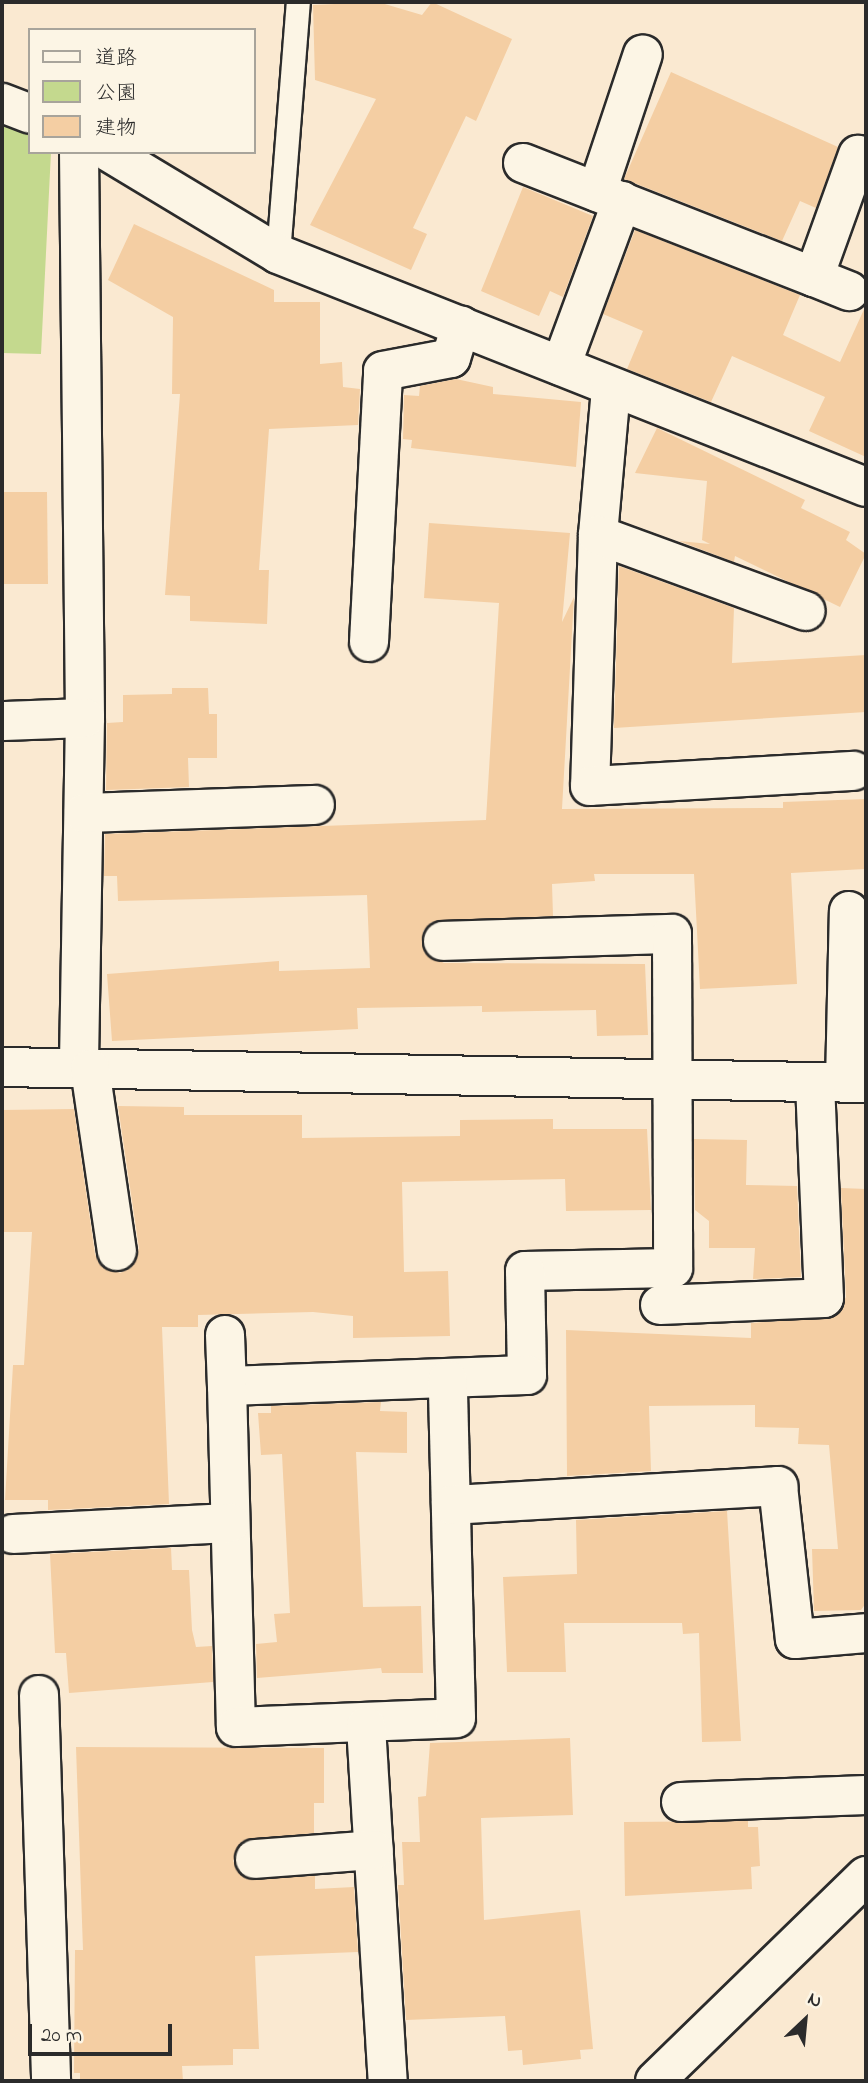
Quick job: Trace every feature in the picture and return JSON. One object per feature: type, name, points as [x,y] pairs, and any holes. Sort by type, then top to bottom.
[{"type":"street","points":[[561,366],[609,196],[643,54]]},
{"type":"street","points":[[2,103],[28,113]]},
{"type":"street","points":[[79,154],[85,718],[85,1069],[117,1251]]},
{"type":"street","points":[[113,154],[278,254],[611,388],[866,486]]},
{"type":"street","points":[[523,163],[831,284],[858,155]]},
{"type":"street","points":[[369,642],[383,371],[452,359],[461,326]]},
{"type":"street","points":[[611,388],[598,535],[590,786],[854,771]]},
{"type":"street","points":[[598,535],[806,611]]},
{"type":"street","points":[[2,721],[85,718]]},
{"type":"street","points":[[84,813],[316,805]]},
{"type":"street","points":[[660,1305],[824,1298],[842,1082],[849,911]]},
{"type":"street","points":[[227,1386],[448,1380],[527,1375],[525,1271],[673,1268],[672,934],[443,941]]},
{"type":"street","points":[[2,1067],[842,1082]]},
{"type":"street","points":[[225,1335],[236,1727],[366,1726],[456,1718],[448,1380]]},
{"type":"street","points":[[451,1505],[778,1486],[795,1640],[866,1633]]},
{"type":"street","points":[[13,1534],[230,1523]]},
{"type":"street","points":[[39,1695],[51,2081]]},
{"type":"street","points":[[366,1726],[388,2081]]},
{"type":"street","points":[[681,1801],[866,1795]]},
{"type":"street","points":[[255,1859],[374,1850]]},
{"type":"street","points":[[655,2081],[866,1876]]},
{"type":"lane","points":[[278,254],[298,2]]},
{"type":"green space","points":[[2,120],[28,131],[28,154],[51,154],[41,354],[2,353]]},
{"type":"building","points":[[378,2],[422,15],[432,2],[512,39],[476,121],[466,116],[413,228],[427,234],[411,270],[310,225],[376,99],[315,80],[313,5]]},
{"type":"building","points":[[671,72],[838,147],[816,208],[800,201],[782,241],[624,179]]},
{"type":"building","points":[[523,187],[593,216],[563,297],[550,291],[539,316],[481,291]]},
{"type":"building","points":[[134,224],[274,290],[274,302],[320,302],[320,364],[342,362],[343,387],[360,389],[358,425],[269,429],[259,570],[269,570],[267,624],[190,621],[190,596],[165,595],[180,394],[172,394],[173,317],[108,280]]},
{"type":"building","points":[[635,230],[800,295],[783,335],[840,362],[866,305],[866,457],[809,431],[825,397],[732,356],[711,402],[627,369],[643,331],[603,314]]},
{"type":"building","points":[[456,379],[493,387],[493,394],[581,402],[576,467],[411,448],[412,440],[403,439],[404,395],[419,396],[420,386]]},
{"type":"building","points":[[657,428],[805,500],[801,508],[850,532],[846,540],[866,554],[840,607],[735,556],[734,562],[679,541],[710,544],[702,540],[707,481],[635,473]]},
{"type":"building","points":[[2,492],[47,492],[48,584],[2,584]]},
{"type":"building","points":[[429,523],[570,533],[562,622],[574,597],[562,809],[783,808],[783,802],[866,799],[865,869],[791,873],[797,984],[700,989],[694,874],[594,874],[595,881],[552,884],[553,916],[432,922],[423,931],[424,952],[444,963],[645,964],[648,1035],[597,1036],[596,1010],[482,1012],[482,1006],[357,1008],[358,1029],[112,1041],[107,974],[279,961],[279,971],[370,968],[367,895],[118,901],[117,876],[104,876],[105,834],[486,820],[499,603],[424,598]]},
{"type":"building","points":[[619,566],[734,608],[732,663],[866,655],[866,712],[614,728]]},
{"type":"building","points":[[172,688],[208,688],[209,714],[217,714],[217,758],[188,758],[189,787],[106,790],[107,723],[123,722],[123,695],[172,694]]},
{"type":"building","points":[[118,1106],[184,1107],[184,1115],[302,1115],[302,1138],[460,1136],[460,1120],[553,1119],[553,1129],[647,1129],[651,1210],[566,1211],[565,1179],[402,1182],[404,1272],[448,1271],[450,1336],[353,1338],[353,1316],[313,1312],[198,1315],[198,1327],[162,1327],[169,1504],[48,1510],[48,1500],[5,1500],[13,1365],[24,1365],[32,1232],[2,1232],[2,1110],[74,1109],[95,1254],[100,1265],[120,1273],[131,1268],[139,1248]]},
{"type":"building","points":[[694,1139],[747,1140],[746,1185],[797,1186],[801,1277],[753,1279],[755,1248],[709,1248],[709,1221],[695,1210]]},
{"type":"building","points":[[841,1188],[866,1189],[866,1603],[861,1610],[814,1611],[812,1549],[838,1549],[829,1445],[798,1444],[799,1428],[755,1427],[755,1405],[649,1406],[651,1471],[567,1476],[566,1330],[751,1338],[751,1323],[835,1317],[846,1297]]},
{"type":"building","points":[[381,1402],[380,1411],[407,1412],[407,1453],[356,1452],[363,1607],[421,1606],[423,1673],[382,1673],[381,1668],[257,1678],[256,1644],[277,1642],[274,1614],[290,1613],[282,1454],[261,1455],[258,1413],[271,1413],[271,1406]]},
{"type":"building","points":[[727,1511],[741,1741],[702,1742],[699,1633],[683,1634],[682,1623],[564,1623],[566,1672],[507,1672],[503,1577],[577,1574],[576,1520]]},
{"type":"building","points":[[171,1548],[172,1570],[189,1570],[192,1630],[196,1647],[212,1646],[213,1682],[69,1693],[66,1653],[55,1653],[50,1554]]},
{"type":"building","points":[[570,1738],[573,1815],[481,1818],[484,1920],[580,1910],[593,2049],[580,2050],[581,2059],[523,2065],[522,2050],[508,2051],[505,2016],[406,2020],[398,1885],[404,1885],[402,1842],[420,1842],[418,1797],[426,1796],[430,1743]]},
{"type":"building","points":[[76,1747],[324,1748],[324,1803],[314,1803],[314,1833],[243,1841],[233,1861],[246,1879],[315,1876],[315,1889],[354,1887],[358,1952],[255,1956],[259,2049],[233,2049],[233,2065],[182,2066],[183,2081],[80,2081],[80,2073],[74,2073],[75,1950],[83,1950]]},
{"type":"building","points":[[748,1821],[748,1827],[758,1827],[760,1866],[751,1867],[752,1889],[625,1896],[624,1822]]}]
